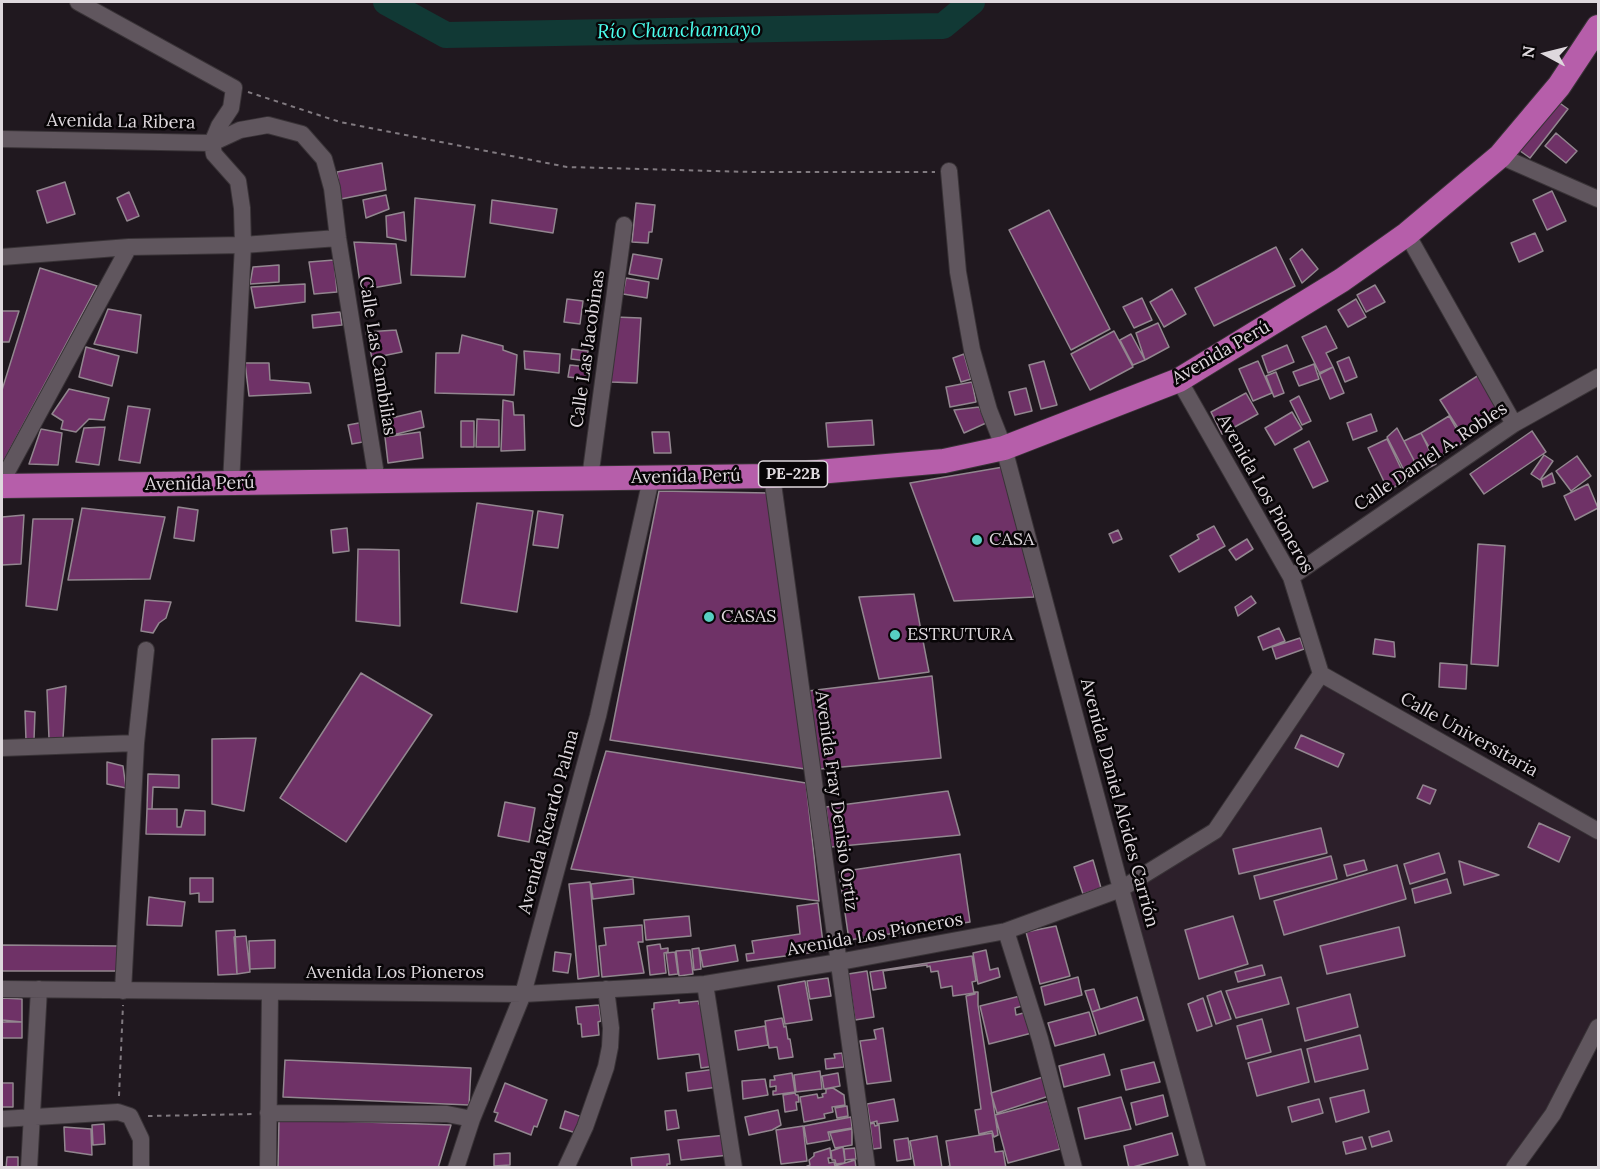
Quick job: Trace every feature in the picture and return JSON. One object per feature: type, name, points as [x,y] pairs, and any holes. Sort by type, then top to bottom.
[{"type":"highway","name":"PE-22B","points":[[1500,156],[1559,86],[1599,27]]},
{"type":"highway","name":"Avenida Perú","points":[[2,486],[772,476],[944,461],[1004,448],[1179,380],[1342,280],[1407,234],[1500,156]]},
{"type":"street","points":[[78,2],[234,88],[231,108],[219,126],[212,143],[214,154],[238,181],[242,208],[243,245],[231,484]]},
{"type":"street","name":"Avenida La Ribera","points":[[2,139],[212,143],[240,130],[268,125],[302,134],[324,159],[332,188],[338,238]]},
{"type":"street","points":[[1500,156],[1599,199]]},
{"type":"street","name":"Avenida Daniel Alcides Carrión","points":[[949,171],[958,272],[972,350],[989,410],[1004,448],[1121,889],[1198,1167]]},
{"type":"street","name":"Calle Las Jacobinas","points":[[590,478],[624,225]]},
{"type":"street","points":[[1407,234],[1514,424]]},
{"type":"street","points":[[2,257],[129,247],[243,245],[338,238]]},
{"type":"street","name":"Calle Las Cambilias","points":[[338,238],[377,481]]},
{"type":"street","points":[[2,481],[129,247]]},
{"type":"street","name":"Calle Daniel A. Robles","points":[[1291,577],[1514,424],[1599,377]]},
{"type":"street","name":"Avenida Los Pioneros","points":[[2,989],[523,994],[705,984],[1006,931],[1121,889],[1215,831],[1321,674],[1291,577],[1179,380]]},
{"type":"street","name":"Avenida Fray Denisio Ortiz","points":[[772,476],[867,1167]]},
{"type":"street","name":"Avenida Ricardo Palma","points":[[456,1167],[472,1119],[523,994],[598,716],[651,479]]},
{"type":"street","points":[[123,990],[136,743],[146,650]]},
{"type":"street","name":"Calle Universitaria","points":[[1321,674],[1599,831]]},
{"type":"street","points":[[2,748],[136,743]]},
{"type":"street","points":[[1006,931],[1040,1039],[1074,1167]]},
{"type":"street","points":[[705,984],[734,1167]]},
{"type":"street","points":[[29,1167],[39,989]]},
{"type":"street","points":[[566,1167],[585,1127],[606,1066],[611,1028],[606,989]]},
{"type":"street","points":[[268,1167],[270,992]]},
{"type":"street","points":[[1514,1167],[1553,1114],[1599,1027]]},
{"type":"street","points":[[268,1113],[447,1114],[472,1119]]},
{"type":"street","points":[[2,1119],[124,1114],[141,1139],[141,1167]]},
{"type":"path","points":[[234,88],[340,122],[567,167],[752,172],[949,171]]},
{"type":"path","points":[[123,990],[124,1114],[268,1113]]},
{"type":"shaded area","points":[[1321,674],[1598,831],[1598,1027],[1514,1167],[1198,1167],[1121,889],[1215,831]]},
{"type":"building","points":[[1554,99],[1568,109],[1530,158],[1516,148]]},
{"type":"building","points":[[1556,133],[1577,151],[1566,163],[1545,146]]},
{"type":"building","points":[[382,163],[386,190],[341,199],[337,172]]},
{"type":"building","points":[[65,182],[75,214],[47,223],[37,191]]},
{"type":"building","points":[[1552,191],[1566,221],[1547,230],[1533,200]]},
{"type":"building","points":[[129,192],[139,216],[127,221],[117,198]]},
{"type":"building","points":[[386,195],[389,209],[366,218],[363,200]]},
{"type":"building","points":[[415,198],[475,205],[465,277],[411,275]]},
{"type":"building","points":[[492,200],[557,209],[553,233],[490,223]]},
{"type":"building","points":[[636,203],[655,205],[652,232],[649,232],[648,243],[632,242]]},
{"type":"building","points":[[1049,210],[1110,329],[1071,350],[1009,230]]},
{"type":"building","points":[[404,212],[406,241],[387,237],[386,216]]},
{"type":"building","points":[[1535,233],[1543,251],[1519,262],[1511,243]]},
{"type":"building","points":[[354,242],[396,244],[401,283],[361,290]]},
{"type":"building","points":[[1276,247],[1295,286],[1214,326],[1195,288]]},
{"type":"building","points":[[1302,249],[1318,269],[1302,283],[1290,259]]},
{"type":"building","points":[[633,254],[662,259],[658,279],[629,274]]},
{"type":"building","points":[[334,260],[337,292],[314,294],[309,262]]},
{"type":"building","points":[[279,265],[279,282],[250,284],[253,267]]},
{"type":"building","points":[[40,268],[97,286],[2,464],[2,390]]},
{"type":"building","points":[[626,278],[649,282],[647,298],[623,294]]},
{"type":"building","points":[[305,284],[305,302],[255,308],[251,287]]},
{"type":"building","points":[[1375,285],[1385,302],[1366,312],[1357,295]]},
{"type":"building","points":[[1172,289],[1186,314],[1164,327],[1150,302]]},
{"type":"building","points":[[1142,298],[1152,320],[1134,328],[1123,307]]},
{"type":"building","points":[[567,299],[583,301],[580,324],[564,322]]},
{"type":"building","points":[[1356,299],[1366,317],[1348,327],[1338,310]]},
{"type":"building","points":[[108,309],[141,315],[137,353],[94,344]]},
{"type":"building","points":[[2,311],[19,311],[9,342],[2,342]]},
{"type":"building","points":[[340,312],[342,325],[313,328],[312,315]]},
{"type":"building","points":[[615,317],[641,318],[637,383],[611,382]]},
{"type":"building","points":[[1158,323],[1169,347],[1145,360],[1136,333]]},
{"type":"building","points":[[1326,326],[1337,348],[1326,353],[1333,367],[1320,374],[1302,337]]},
{"type":"building","points":[[396,330],[402,352],[372,358],[366,332]]},
{"type":"building","points":[[1114,331],[1133,367],[1090,390],[1071,354]]},
{"type":"building","points":[[1131,334],[1145,360],[1133,365],[1120,340]]},
{"type":"building","points":[[462,335],[503,346],[503,350],[517,355],[514,395],[435,393],[436,353],[459,353]]},
{"type":"building","points":[[1287,345],[1294,362],[1268,373],[1262,356]]},
{"type":"building","points":[[86,347],[119,356],[112,386],[79,377]]},
{"type":"building","points":[[572,349],[588,351],[587,361],[571,359]]},
{"type":"building","points":[[524,351],[560,354],[559,373],[525,369]]},
{"type":"building","points":[[964,354],[971,379],[961,382],[953,358]]},
{"type":"building","points":[[1349,357],[1357,377],[1345,382],[1337,362]]},
{"type":"building","points":[[1044,361],[1057,405],[1041,409],[1029,365]]},
{"type":"building","points":[[1258,361],[1272,393],[1253,401],[1239,369]]},
{"type":"building","points":[[245,363],[269,363],[270,380],[309,383],[311,393],[249,396]]},
{"type":"building","points":[[1314,364],[1319,379],[1299,386],[1293,372]]},
{"type":"building","points":[[570,365],[588,367],[586,379],[568,377]]},
{"type":"building","points":[[1333,367],[1344,393],[1330,399],[1319,373]]},
{"type":"building","points":[[1276,372],[1284,393],[1274,397],[1266,376]]},
{"type":"building","points":[[1482,373],[1507,412],[1465,439],[1440,400]]},
{"type":"building","points":[[972,382],[976,402],[950,407],[946,387]]},
{"type":"building","points":[[1026,388],[1032,411],[1015,415],[1009,392]]},
{"type":"building","points":[[69,389],[109,398],[104,420],[89,419],[76,432],[61,429],[63,421],[52,414]]},
{"type":"building","points":[[1246,393],[1258,414],[1222,434],[1211,412]]},
{"type":"building","points":[[1299,396],[1311,421],[1302,425],[1290,401]]},
{"type":"building","points":[[503,400],[513,402],[514,415],[524,415],[525,450],[501,451]]},
{"type":"building","points":[[128,406],[150,409],[140,463],[119,460]]},
{"type":"building","points":[[979,407],[986,423],[964,433],[954,410]]},
{"type":"building","points":[[421,411],[424,427],[385,437],[383,420]]},
{"type":"building","points":[[1292,412],[1302,429],[1275,445],[1265,428]]},
{"type":"building","points":[[1371,414],[1377,431],[1353,440],[1347,423]]},
{"type":"building","points":[[1449,416],[1464,442],[1436,459],[1421,433]]},
{"type":"building","points":[[477,419],[499,420],[499,447],[476,447]]},
{"type":"building","points":[[872,420],[874,445],[828,447],[826,423]]},
{"type":"building","points":[[461,421],[474,421],[474,447],[461,447]]},
{"type":"building","points":[[364,422],[368,441],[352,444],[348,425]]},
{"type":"building","points":[[105,427],[99,465],[76,462],[84,428]]},
{"type":"building","points":[[1397,428],[1420,472],[1408,478],[1387,437]]},
{"type":"building","points":[[41,429],[62,433],[58,465],[29,464]]},
{"type":"building","points":[[1532,431],[1546,452],[1484,494],[1470,474]]},
{"type":"building","points":[[420,432],[423,458],[388,463],[385,437]]},
{"type":"building","points":[[652,432],[669,432],[671,453],[654,453]]},
{"type":"building","points":[[1421,433],[1436,464],[1420,472],[1404,441]]},
{"type":"building","points":[[1387,439],[1407,481],[1388,490],[1368,448]]},
{"type":"building","points":[[1309,441],[1328,481],[1313,488],[1294,449]]},
{"type":"building","points":[[1544,455],[1553,461],[1540,480],[1531,474]]},
{"type":"building","points":[[1577,456],[1591,476],[1571,491],[1556,471]]},
{"type":"building","name":"CASA","points":[[1009,466],[1034,597],[954,601],[910,483]]},
{"type":"building","points":[[1552,473],[1555,483],[1543,487],[1541,480]]},
{"type":"building","points":[[1588,484],[1598,508],[1575,520],[1564,496]]},
{"type":"building","name":"CASAS","points":[[659,491],[769,493],[805,769],[610,740]]},
{"type":"building","points":[[477,503],[533,511],[517,612],[461,603]]},
{"type":"building","points":[[178,507],[198,510],[194,541],[174,538]]},
{"type":"building","points":[[82,508],[165,517],[150,579],[68,580]]},
{"type":"building","points":[[538,511],[563,515],[558,548],[533,545]]},
{"type":"building","points":[[24,515],[21,564],[2,565],[2,517]]},
{"type":"building","points":[[33,519],[73,519],[57,610],[26,606]]},
{"type":"building","points":[[1214,526],[1225,546],[1179,572],[1170,556],[1199,539],[1197,535]]},
{"type":"building","points":[[347,528],[349,551],[333,553],[331,530]]},
{"type":"building","points":[[1118,530],[1122,539],[1113,543],[1109,534]]},
{"type":"building","points":[[1247,539],[1253,549],[1236,560],[1229,550]]},
{"type":"building","points":[[1478,544],[1505,546],[1498,666],[1471,664]]},
{"type":"building","points":[[358,549],[399,550],[400,626],[356,621]]},
{"type":"building","name":"ESTRUTURA","points":[[914,594],[929,672],[879,679],[859,597]]},
{"type":"building","points":[[1251,596],[1256,603],[1238,616],[1235,607]]},
{"type":"building","points":[[145,600],[171,602],[166,618],[159,623],[153,633],[141,631]]},
{"type":"building","points":[[1279,628],[1285,641],[1263,650],[1258,637]]},
{"type":"building","points":[[1300,638],[1304,649],[1276,659],[1272,647]]},
{"type":"building","points":[[1375,639],[1394,642],[1395,657],[1373,654]]},
{"type":"building","points":[[1440,663],[1467,665],[1466,689],[1439,687]]},
{"type":"building","points":[[361,673],[432,715],[346,842],[280,798]]},
{"type":"building","points":[[932,676],[941,758],[820,769],[808,691]]},
{"type":"building","points":[[66,686],[63,739],[49,739],[47,690]]},
{"type":"building","points":[[25,711],[35,712],[34,740],[26,741]]},
{"type":"building","points":[[1301,735],[1344,754],[1338,767],[1295,748]]},
{"type":"building","points":[[256,738],[244,811],[212,804],[212,739]]},
{"type":"building","points":[[606,751],[806,783],[819,901],[571,869]]},
{"type":"building","points":[[107,762],[123,766],[126,788],[107,784]]},
{"type":"building","points":[[148,774],[179,775],[179,788],[153,787],[152,809],[147,809]]},
{"type":"building","points":[[1423,785],[1436,790],[1430,804],[1417,798]]},
{"type":"building","points":[[948,791],[960,835],[831,847],[826,807]]},
{"type":"building","points":[[505,802],[535,808],[529,842],[498,836]]},
{"type":"building","points":[[147,809],[177,809],[177,827],[181,827],[185,810],[205,811],[205,835],[146,834]]},
{"type":"building","points":[[1539,823],[1570,837],[1559,862],[1528,847]]},
{"type":"building","points":[[1321,828],[1327,853],[1239,874],[1233,849]]},
{"type":"building","points":[[1439,853],[1445,873],[1410,884],[1404,864]]},
{"type":"building","points":[[960,854],[970,922],[849,940],[839,872]]},
{"type":"building","points":[[1331,856],[1337,879],[1260,899],[1254,876]]},
{"type":"building","points":[[1093,860],[1101,888],[1083,894],[1074,867]]},
{"type":"building","points":[[1364,860],[1367,870],[1347,876],[1344,865]]},
{"type":"building","points":[[1459,861],[1499,875],[1464,885]]},
{"type":"building","points":[[1397,865],[1406,899],[1284,935],[1274,901]]},
{"type":"building","points":[[190,878],[213,878],[213,902],[199,902],[199,893],[190,894]]},
{"type":"building","points":[[633,879],[634,894],[593,899],[591,884]]},
{"type":"building","points":[[1447,879],[1451,893],[1415,903],[1412,889]]},
{"type":"building","points":[[590,882],[599,976],[578,979],[569,884]]},
{"type":"building","points":[[149,897],[185,902],[182,926],[147,925]]},
{"type":"building","points":[[818,903],[824,951],[747,961],[746,954],[754,953],[752,941],[800,934],[797,906]]},
{"type":"building","points":[[689,916],[691,936],[646,940],[644,920]]},
{"type":"building","points":[[1233,916],[1248,964],[1199,979],[1185,930]]},
{"type":"building","points":[[642,925],[643,942],[638,942],[644,973],[602,977],[599,946],[606,945],[604,928]]},
{"type":"building","points":[[1056,926],[1070,976],[1040,984],[1026,932]]},
{"type":"building","points":[[1399,927],[1405,956],[1327,974],[1320,946]]},
{"type":"building","points":[[235,930],[237,974],[218,975],[216,931]]},
{"type":"building","points":[[246,936],[250,972],[237,974],[234,937]]},
{"type":"building","points":[[275,940],[275,968],[250,969],[249,941]]},
{"type":"building","points":[[660,944],[661,949],[668,948],[668,952],[664,953],[666,973],[650,975],[647,946]]},
{"type":"building","points":[[2,945],[119,946],[119,971],[2,971]]},
{"type":"building","points":[[735,945],[738,961],[703,967],[700,951]]},
{"type":"building","points":[[699,948],[701,969],[694,970],[692,949]]},
{"type":"building","points":[[690,950],[693,974],[679,976],[676,951]]},
{"type":"building","points":[[986,950],[990,970],[998,968],[1000,977],[978,984],[973,953]]},
{"type":"building","points":[[555,952],[571,954],[568,973],[553,971]]},
{"type":"building","points":[[675,952],[678,974],[669,975],[666,953]]},
{"type":"building","points":[[972,956],[976,981],[972,982],[974,993],[953,996],[952,986],[941,988],[938,971],[931,972],[930,966],[927,967],[927,965],[883,971],[886,988],[873,990],[870,972]]},
{"type":"building","points":[[1262,965],[1265,975],[1238,982],[1235,972]]},
{"type":"building","points":[[867,971],[874,1017],[855,1020],[848,974]]},
{"type":"building","points":[[1078,977],[1082,995],[1045,1005],[1041,987]]},
{"type":"building","points":[[1281,977],[1289,1004],[1236,1018],[1226,991]]},
{"type":"building","points":[[828,978],[831,996],[810,999],[807,981]]},
{"type":"building","points":[[805,981],[812,1020],[785,1024],[778,986]]},
{"type":"building","points":[[1094,989],[1100,1009],[1092,1012],[1085,991]]},
{"type":"building","points":[[1221,991],[1231,1019],[1216,1024],[1207,996]]},
{"type":"building","points":[[978,992],[978,1005],[998,1135],[994,1137],[992,1131],[979,1134],[975,1110],[981,1109],[966,996],[975,994]]},
{"type":"building","points":[[1350,994],[1358,1027],[1305,1041],[1297,1008]]},
{"type":"building","points":[[1020,996],[1022,1006],[1015,1008],[1016,1015],[1027,1012],[1032,1033],[989,1044],[980,1006]]},
{"type":"building","points":[[1137,997],[1144,1020],[1099,1034],[1092,1012]]},
{"type":"building","points":[[2,998],[22,999],[22,1022],[2,1020]]},
{"type":"building","points":[[1203,998],[1212,1026],[1197,1031],[1188,1004]]},
{"type":"building","points":[[679,1000],[679,1003],[699,1001],[699,1004],[707,1003],[715,1066],[701,1068],[699,1054],[658,1059],[652,1009],[654,1009],[654,1003]]},
{"type":"building","points":[[599,1005],[601,1021],[598,1022],[599,1035],[582,1037],[576,1007]]},
{"type":"building","points":[[1089,1012],[1096,1035],[1055,1046],[1048,1023]]},
{"type":"building","points":[[782,1018],[788,1039],[790,1039],[793,1057],[779,1059],[777,1047],[769,1048],[765,1021]]},
{"type":"building","points":[[1262,1019],[1271,1052],[1246,1059],[1237,1026]]},
{"type":"building","points":[[2,1022],[22,1022],[22,1038],[2,1038]]},
{"type":"building","points":[[765,1026],[768,1045],[738,1050],[735,1031]]},
{"type":"building","points":[[883,1028],[891,1081],[867,1084],[860,1041],[876,1039],[874,1030]]},
{"type":"building","points":[[1360,1035],[1368,1069],[1315,1082],[1307,1049]]},
{"type":"building","points":[[1301,1049],[1309,1082],[1257,1096],[1248,1063]]},
{"type":"building","points":[[842,1053],[844,1067],[826,1069],[825,1059],[835,1058],[834,1054]]},
{"type":"building","points":[[1104,1054],[1110,1075],[1064,1087],[1059,1066]]},
{"type":"building","points":[[285,1060],[471,1068],[469,1105],[283,1097]]},
{"type":"building","points":[[1154,1062],[1160,1082],[1126,1090],[1121,1070]]},
{"type":"building","points":[[716,1069],[718,1087],[688,1091],[686,1073]]},
{"type":"building","points":[[820,1071],[822,1089],[796,1092],[794,1075]]},
{"type":"building","points":[[792,1073],[795,1092],[773,1095],[776,1086],[770,1087],[770,1080],[775,1080],[774,1076]]},
{"type":"building","points":[[838,1073],[840,1086],[824,1089],[822,1076]]},
{"type":"building","points":[[1043,1077],[1049,1096],[997,1113],[991,1093]]},
{"type":"building","points":[[765,1079],[768,1095],[743,1099],[742,1081]]},
{"type":"building","points":[[2,1083],[13,1083],[13,1107],[2,1107]]},
{"type":"building","points":[[505,1083],[547,1100],[537,1127],[534,1126],[531,1135],[495,1121],[498,1113],[494,1112]]},
{"type":"building","points":[[833,1088],[844,1095],[845,1105],[832,1107],[833,1112],[824,1114],[825,1118],[804,1122],[800,1097],[817,1094],[818,1098],[823,1097],[822,1094],[826,1093],[826,1089]]},
{"type":"building","points":[[1364,1090],[1369,1112],[1336,1122],[1330,1098]]},
{"type":"building","points":[[795,1093],[798,1095],[799,1102],[796,1102],[797,1110],[785,1112],[783,1095]]},
{"type":"building","points":[[1163,1095],[1168,1116],[1136,1125],[1131,1103]]},
{"type":"building","points":[[1121,1097],[1131,1129],[1085,1139],[1078,1108]]},
{"type":"building","points":[[894,1099],[898,1121],[870,1123],[867,1104]]},
{"type":"building","points":[[1319,1099],[1323,1113],[1292,1122],[1288,1107]]},
{"type":"building","points":[[1048,1101],[1060,1149],[1008,1163],[995,1115]]},
{"type":"building","points":[[847,1106],[848,1116],[837,1118],[835,1108]]},
{"type":"building","points":[[676,1110],[679,1128],[667,1130],[665,1111]]},
{"type":"building","points":[[778,1110],[781,1125],[772,1130],[749,1135],[745,1117]]},
{"type":"building","points":[[565,1111],[582,1117],[576,1133],[560,1128]]},
{"type":"building","points":[[851,1117],[852,1128],[828,1132],[830,1140],[807,1144],[804,1126]]},
{"type":"building","points":[[279,1119],[451,1125],[438,1168],[278,1168]]},
{"type":"building","points":[[874,1123],[875,1126],[879,1125],[881,1148],[873,1149],[870,1124]]},
{"type":"building","points":[[104,1124],[105,1144],[93,1145],[92,1125]]},
{"type":"building","points":[[803,1126],[807,1161],[781,1164],[776,1130]]},
{"type":"building","points":[[64,1127],[91,1129],[92,1155],[65,1151]]},
{"type":"building","points":[[852,1129],[852,1145],[835,1148],[830,1133]]},
{"type":"building","points":[[1389,1131],[1392,1141],[1372,1147],[1369,1137]]},
{"type":"building","points":[[992,1133],[995,1152],[1003,1151],[1006,1168],[943,1168],[950,1166],[946,1141]]},
{"type":"building","points":[[1172,1133],[1178,1155],[1129,1168],[1124,1146]]},
{"type":"building","points":[[736,1134],[739,1154],[681,1160],[678,1140]]},
{"type":"building","points":[[937,1136],[942,1168],[915,1168],[910,1141]]},
{"type":"building","points":[[1362,1137],[1366,1149],[1346,1154],[1343,1142]]},
{"type":"building","points":[[908,1138],[911,1159],[897,1161],[894,1140]]},
{"type":"building","points":[[843,1147],[845,1161],[836,1164],[835,1160],[832,1160],[831,1151]]},
{"type":"building","points":[[830,1148],[829,1163],[834,1162],[835,1166],[855,1160],[856,1168],[803,1168],[810,1165],[809,1160],[814,1153]]},
{"type":"building","points":[[855,1148],[856,1159],[845,1160],[844,1149]]},
{"type":"building","points":[[510,1153],[510,1165],[494,1166],[494,1154]]},
{"type":"building","points":[[669,1154],[670,1164],[667,1164],[667,1168],[632,1168],[631,1158]]},
{"type":"building","points":[[7,1157],[18,1157],[18,1168],[6,1168]]},
{"type":"waterway","name":"Río Chanchamayo","points":[[386,2],[446,35],[943,26],[972,2]]},
{"type":"place","name":"CASA","points":[[977,540]]},
{"type":"place","name":"CASAS","points":[[709,617]]},
{"type":"place","name":"ESTRUTURA","points":[[895,635]]}]
